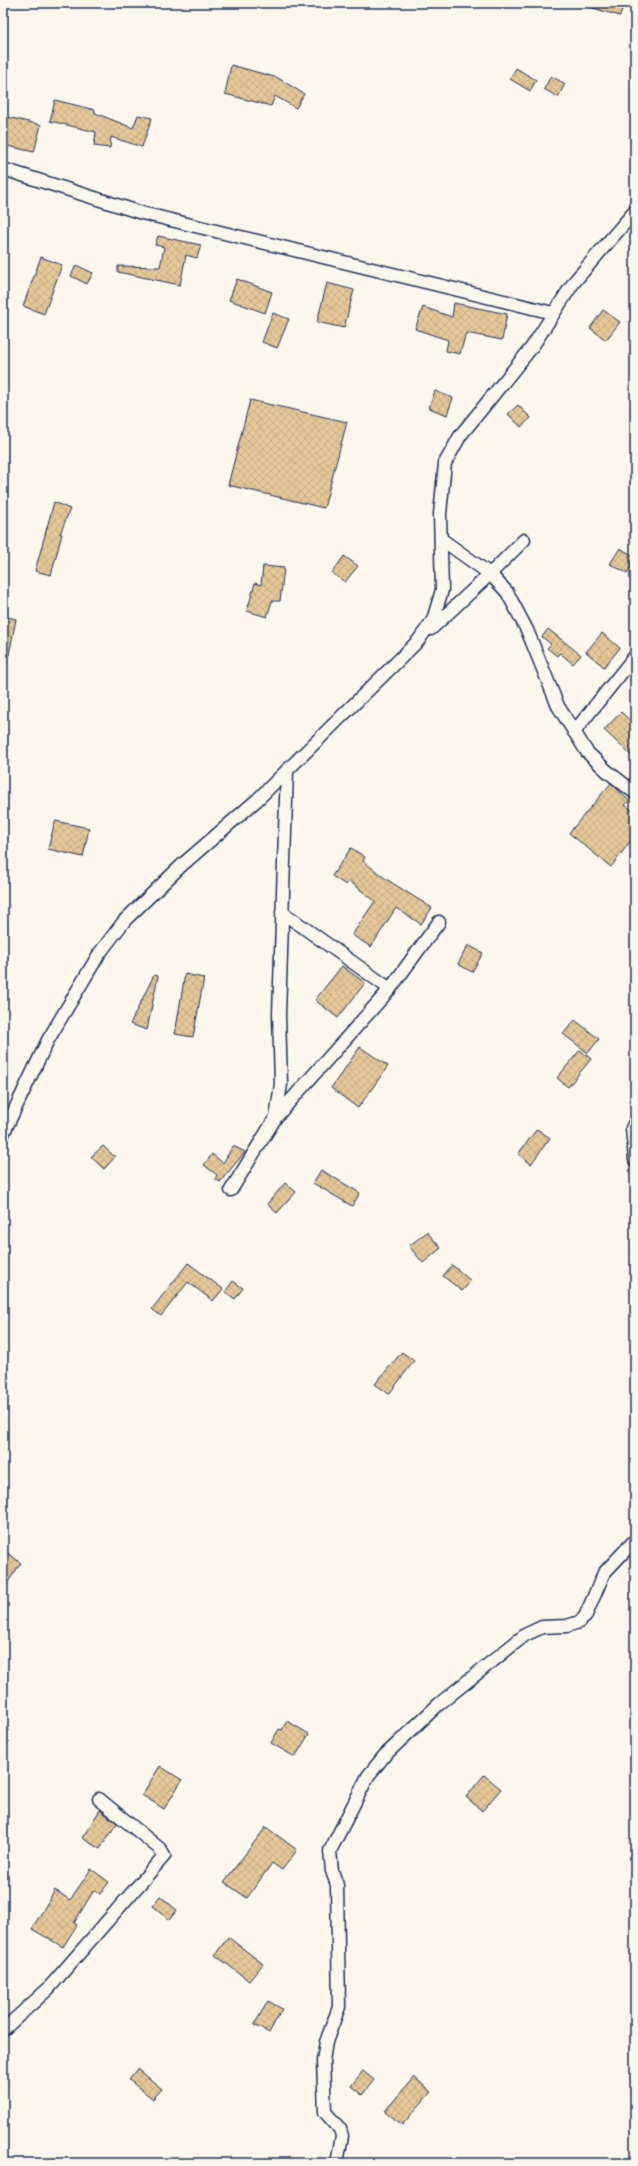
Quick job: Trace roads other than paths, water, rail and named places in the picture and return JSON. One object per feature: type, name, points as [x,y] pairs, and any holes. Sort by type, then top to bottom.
[{"type":"street","points":[[3,169],[142,213],[553,313]]},
{"type":"street","points":[[418,641],[433,620],[442,590],[440,514],[445,463],[460,436],[532,347],[574,282],[635,211]]},
{"type":"street","points":[[441,539],[490,574],[506,592],[517,610],[558,706],[574,732],[587,752],[607,771],[635,793]]},
{"type":"street","points":[[3,1134],[55,1028],[99,954],[125,920],[287,770],[418,641],[524,540]]},
{"type":"street","points":[[574,732],[635,656]]},
{"type":"street","points":[[276,1117],[281,1084],[279,1014],[287,770]]},
{"type":"street","points":[[282,912],[390,989]]},
{"type":"street","points":[[231,1190],[276,1117],[390,989],[439,922]]},
{"type":"street","points":[[635,1122],[632,1128],[632,1142],[635,1160]]},
{"type":"street","points":[[337,2163],[342,2136],[340,2129],[325,2112],[323,2061],[326,2042],[339,2006],[337,1885],[332,1871],[330,1851],[348,1812],[368,1776],[385,1756],[439,1704],[479,1671],[525,1635],[542,1627],[573,1624],[585,1617],[604,1574],[635,1540]]},
{"type":"street","points":[[3,2030],[48,1989],[164,1856],[160,1849],[99,1799]]}]
